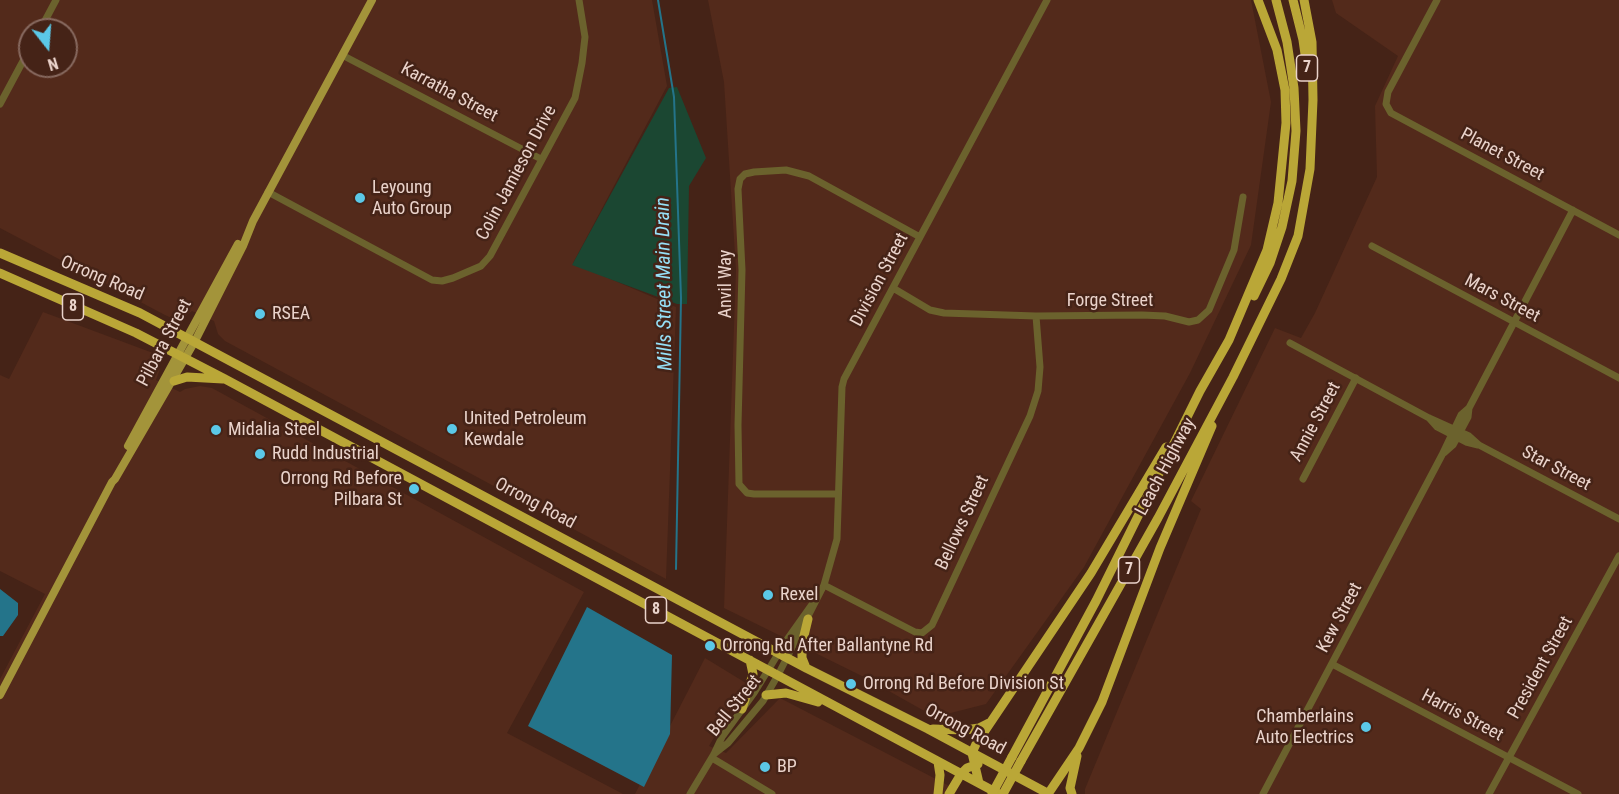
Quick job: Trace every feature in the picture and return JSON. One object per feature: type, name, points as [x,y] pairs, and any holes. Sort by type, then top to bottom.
[{"type":"highway","name":"7","points":[[1237,324],[1269,241],[1278,203],[1286,123],[1283,73],[1258,0]]},
{"type":"highway","name":"7","points":[[1237,324],[1254,296],[1270,262],[1282,227],[1292,181],[1296,131],[1294,88],[1287,42],[1276,0]]},
{"type":"highway","name":"7","points":[[1293,0],[1303,40],[1308,75],[1312,137]]},
{"type":"highway","name":"7","points":[[1304,0],[1312,42],[1312,137]]},
{"type":"highway","name":"Leach Highway","points":[[992,794],[1017,759],[1158,518],[1281,279],[1298,236],[1310,170],[1312,137]]},
{"type":"highway","name":"Orrong Road","points":[[0,253],[140,313],[191,339],[807,668],[1049,794]]},
{"type":"highway","name":"Orrong Road","points":[[0,273],[136,333],[182,356],[999,794]]},
{"type":"highway","name":"Leach Highway","points":[[1004,794],[1017,759],[1200,391],[1237,324]]},
{"type":"highway","points":[[1049,794],[1079,748],[1102,702],[1160,548],[1233,376]]},
{"type":"highway","points":[[174,381],[187,377],[225,379]]},
{"type":"highway","points":[[979,783],[972,753],[989,723],[1091,573],[1200,391]]},
{"type":"highway","points":[[807,668],[802,658],[802,644],[808,619]]},
{"type":"highway","points":[[742,709],[753,674],[750,660]]},
{"type":"highway","points":[[766,695],[786,693],[846,711]]},
{"type":"highway","points":[[928,729],[971,730],[989,723]]},
{"type":"highway","points":[[1072,794],[1070,788],[1079,748]]},
{"type":"highway","points":[[938,762],[940,775],[938,794]]},
{"type":"highway","points":[[949,794],[961,774],[974,765],[992,763]]},
{"type":"highway","points":[[1026,782],[1034,794]]},
{"type":"main road","name":"Pilbara Street","points":[[111,482],[111,477],[182,356],[241,239],[253,221],[372,0]]},
{"type":"main road","name":"Pilbara Street","points":[[0,695],[111,482],[115,479],[174,381],[182,356]]},
{"type":"street","points":[[46,18],[56,0]]},
{"type":"street","name":"Colin Jamieson Drive","points":[[268,192],[432,280],[442,281],[481,266],[490,256],[575,98],[585,37],[579,0]]},
{"type":"street","name":"Division Street","points":[[783,655],[808,619],[824,585],[836,546],[844,379],[1047,0]]},
{"type":"street","name":"Planet Street","points":[[1437,0],[1388,92],[1386,104],[1391,113],[1619,235]]},
{"type":"street","name":"Karratha Street","points":[[342,55],[542,159]]},
{"type":"street","points":[[0,104],[18,70]]},
{"type":"street","name":"Anvil Way","points":[[838,494],[754,494],[747,493],[739,484],[738,425],[742,270],[738,189],[740,179],[745,174],[753,172],[786,170],[809,176],[920,237]]},
{"type":"street","name":"Forge Street","points":[[893,288],[930,310],[944,313],[1036,316],[1142,315],[1165,316],[1189,322],[1198,320],[1209,310],[1234,250],[1243,197]]},
{"type":"street","name":"Kew Street","points":[[1263,794],[1455,433],[1461,414],[1469,408],[1573,210]]},
{"type":"street","name":"Mars Street","points":[[1372,246],[1619,378]]},
{"type":"street","name":"Bellows Street","points":[[824,585],[915,632],[922,633],[932,625],[1030,416],[1038,391],[1040,367],[1036,316]]},
{"type":"street","name":"Star Street","points":[[1290,343],[1619,519]]},
{"type":"street","name":"Annie Street","points":[[1303,479],[1356,378]]},
{"type":"street","name":"President Street","points":[[1489,794],[1619,556]]},
{"type":"street","name":"Division Street","points":[[783,655],[818,597]]},
{"type":"street","points":[[774,673],[783,655]]},
{"type":"street","name":"Harris Street","points":[[1332,664],[1578,794]]},
{"type":"street","name":"Bell Street","points":[[713,756],[728,743],[766,695],[774,673]]},
{"type":"street","name":"Bell Street","points":[[690,794],[722,737],[742,709],[774,673]]},
{"type":"street","points":[[713,756],[772,794]]},
{"type":"shaded area","points":[[0,0],[652,0],[667,86],[573,263],[676,307],[666,579],[225,341],[218,334],[214,321],[192,311],[176,320],[0,228]]},
{"type":"shaded area","points":[[708,0],[1251,0],[1271,102],[1251,245],[1190,373],[1084,567],[986,704],[935,717],[864,677],[724,608],[736,270],[724,82]]},
{"type":"shaded area","points":[[1332,0],[1619,0],[1619,794],[1085,794],[1085,789],[1201,509],[1191,501],[1275,328],[1301,338],[1315,313],[1377,177],[1375,106],[1398,56],[1336,13]]},
{"type":"shaded area","points":[[43,312],[153,353],[160,369],[156,380],[180,392],[200,386],[212,388],[584,592],[507,733],[623,794],[0,794],[0,679],[45,594],[0,571],[0,375],[9,379]]},
{"type":"shaded area","points":[[705,658],[746,683],[709,746],[726,753],[780,698],[957,790],[955,794],[635,794]]},
{"type":"green space","points":[[677,87],[706,158],[689,186],[687,304],[677,304],[572,265],[669,88]]},
{"type":"water","points":[[0,589],[18,603],[18,615],[3,636],[0,636]]},
{"type":"water","points":[[587,607],[672,655],[670,734],[644,787],[528,726]]},
{"type":"waterway","name":"Mills Street Main Drain","points":[[658,0],[674,97],[681,298],[676,569]]},
{"type":"place","name":"Leyoung Auto Group","points":[[360,198]]},
{"type":"place","name":"RSEA","points":[[260,314]]},
{"type":"place","name":"United Petroleum Kewdale","points":[[452,429]]},
{"type":"place","name":"Midalia Steel","points":[[216,430]]},
{"type":"place","name":"Rudd Industrial","points":[[260,454]]},
{"type":"place","name":"Orrong Rd Before Pilbara St","points":[[414,489]]},
{"type":"place","name":"Rexel","points":[[768,595]]},
{"type":"place","name":"Orrong Rd After Ballantyne Rd","points":[[710,646]]},
{"type":"place","name":"Orrong Rd Before Division St","points":[[851,684]]},
{"type":"place","name":"Chamberlains Auto Electrics","points":[[1366,727]]},
{"type":"place","name":"BP","points":[[765,767]]}]
